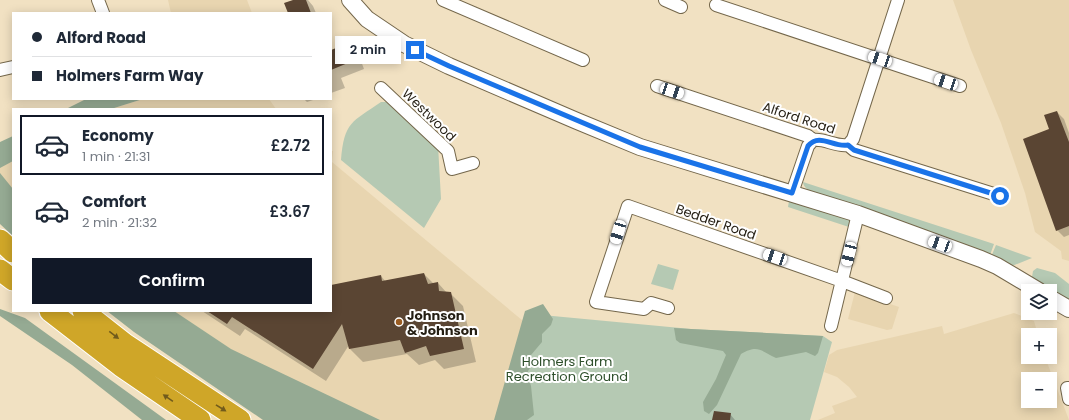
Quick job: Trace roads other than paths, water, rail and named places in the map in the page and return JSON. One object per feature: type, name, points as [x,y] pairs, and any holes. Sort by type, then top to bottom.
[{"type":"highway","points":[[0,240],[12,251]]},
{"type":"highway","points":[[0,270],[12,279]]},
{"type":"highway","points":[[51,312],[122,366],[200,420]]},
{"type":"highway","points":[[84,312],[126,344],[240,420]]},
{"type":"street","points":[[98,0],[103,12]]},
{"type":"street","points":[[350,0],[368,19],[404,44],[449,66],[640,147],[858,214],[981,258],[1027,284]]},
{"type":"street","points":[[443,0],[583,60]]},
{"type":"street","points":[[665,0],[681,7]]},
{"type":"street","points":[[848,145],[852,139],[880,59],[898,0]]},
{"type":"street","points":[[716,5],[960,86]]},
{"type":"street","points":[[0,70],[12,67]]},
{"type":"street","name":"Alford Road","points":[[657,86],[808,136],[813,140],[819,139],[841,146],[848,145],[854,150],[1000,196]]},
{"type":"street","name":"Westwood","points":[[381,88],[448,151],[452,168],[472,163]]},
{"type":"street","points":[[792,193],[808,146],[813,140]]},
{"type":"street","name":"Bedder Road","points":[[668,308],[651,303],[644,309],[595,306],[628,206],[842,281],[886,298]]},
{"type":"street","points":[[831,326],[858,214]]},
{"type":"street","points":[[1057,302],[1069,309]]},
{"type":"place","name":"Johnson & Johnson","points":[[399,322]]},
{"type":"park label","name":"Holmers Farm Recreation Ground","points":[[567,368]]}]
